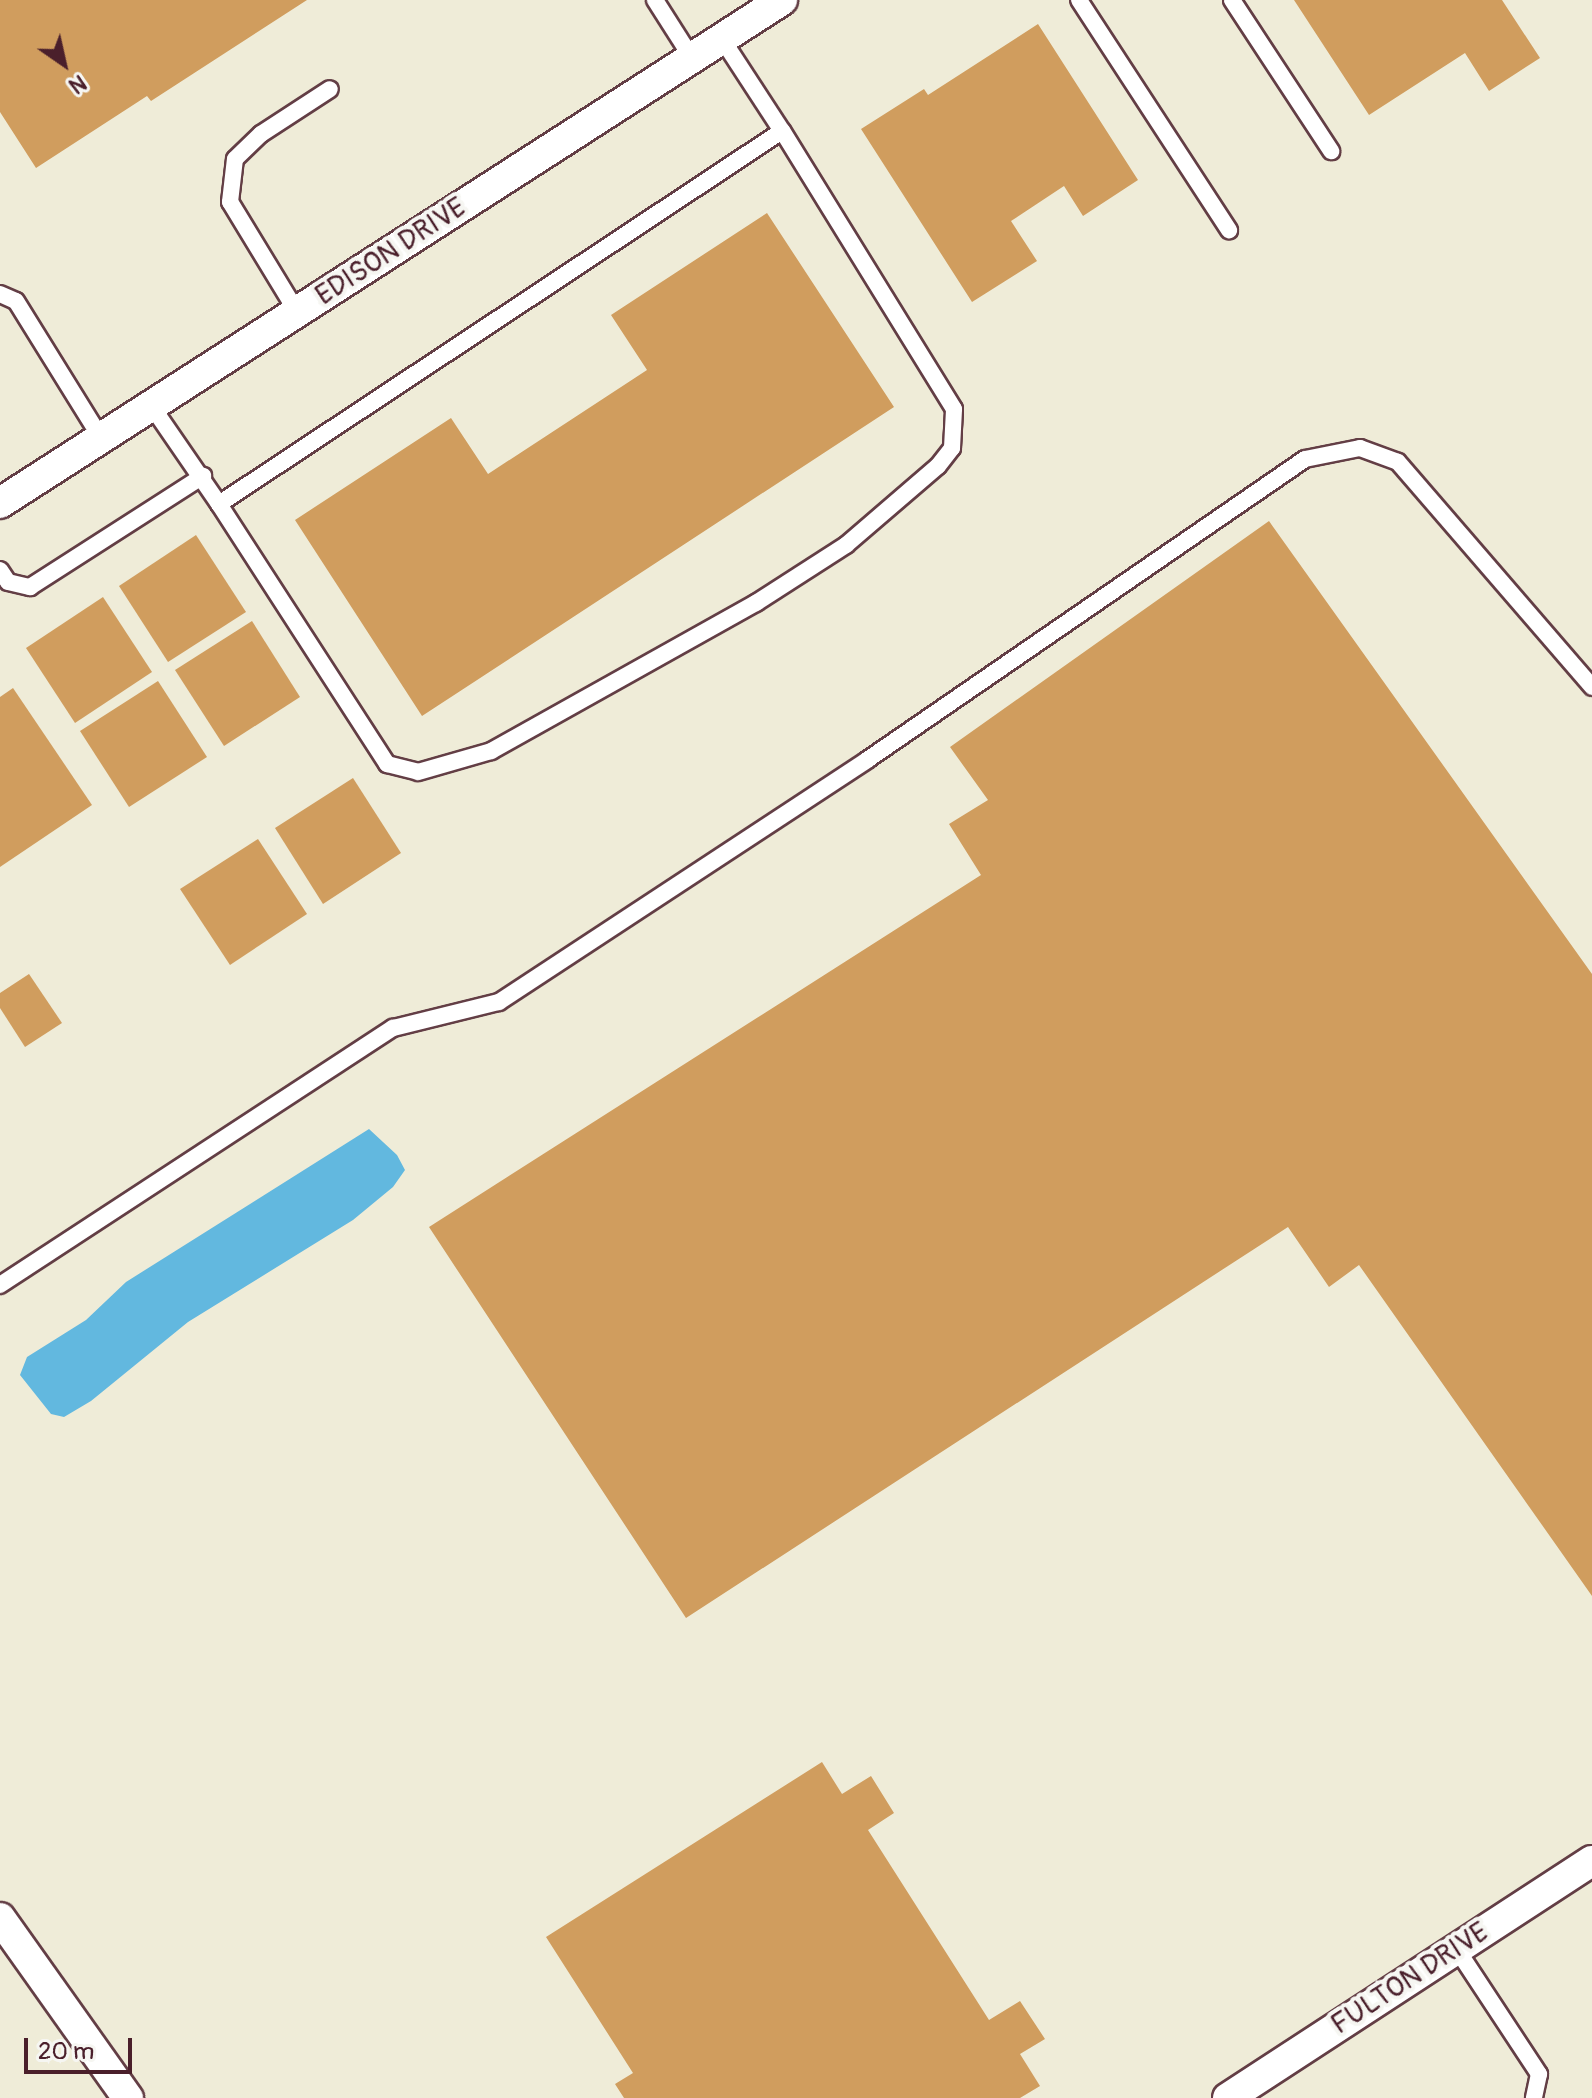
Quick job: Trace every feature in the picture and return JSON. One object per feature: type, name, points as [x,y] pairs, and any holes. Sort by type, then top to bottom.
[{"type":"street","name":"EDISON DRIVE","points":[[0,503],[722,39],[769,3]]},
{"type":"street","name":"FULTON DRIVE","points":[[1228,2098],[1592,1861]]},
{"type":"street","points":[[0,1918],[128,2098]]},
{"type":"lane","points":[[655,0],[692,58]]},
{"type":"lane","points":[[1079,0],[1229,230]]},
{"type":"lane","points":[[1232,0],[1331,151]]},
{"type":"lane","points":[[151,405],[203,476],[387,764],[418,772],[491,751],[756,603],[846,545],[938,466],[952,448],[954,409],[722,39]]},
{"type":"lane","points":[[297,312],[230,202],[235,159],[261,134],[330,89]]},
{"type":"lane","points":[[219,504],[782,131]]},
{"type":"lane","points":[[0,294],[16,301],[101,438]]},
{"type":"lane","points":[[0,1285],[393,1028],[499,1002],[867,760],[1305,459],[1360,448],[1398,462],[1592,687]]},
{"type":"lane","points":[[0,570],[8,582],[30,587],[203,476]]},
{"type":"lane","points":[[1456,1948],[1539,2074],[1534,2098]]},
{"type":"water","points":[[369,1129],[397,1155],[405,1170],[393,1187],[353,1220],[188,1322],[91,1401],[64,1417],[51,1414],[20,1375],[27,1357],[86,1320],[126,1282]]},
{"type":"building","points":[[0,0],[307,0],[151,101],[147,96],[36,168],[0,112]]},
{"type":"building","points":[[1294,0],[1502,0],[1540,58],[1489,91],[1465,53],[1369,115]]},
{"type":"building","points":[[1038,24],[1138,180],[1083,216],[1064,186],[1011,221],[1037,261],[972,302],[861,129],[924,89],[928,95]]},
{"type":"building","points":[[767,213],[894,407],[422,716],[295,520],[451,418],[488,474],[647,370],[611,315]]},
{"type":"building","points":[[1269,521],[1592,974],[1592,1596],[1359,1265],[1329,1287],[1288,1227],[686,1618],[429,1227],[981,875],[949,824],[988,800],[950,747]]},
{"type":"building","points":[[196,535],[246,612],[168,662],[119,586]]},
{"type":"building","points":[[103,597],[152,672],[75,723],[26,648]]},
{"type":"building","points":[[252,621],[300,697],[224,746],[175,670]]},
{"type":"building","points":[[158,681],[207,757],[129,807],[80,731]]},
{"type":"building","points":[[13,688],[92,805],[0,867],[0,697]]},
{"type":"building","points":[[353,778],[401,853],[323,904],[275,828]]},
{"type":"building","points":[[258,839],[307,914],[230,965],[180,889]]},
{"type":"building","points":[[29,974],[62,1023],[25,1047],[0,1008],[0,993]]},
{"type":"building","points":[[822,1762],[842,1794],[871,1776],[894,1813],[868,1830],[989,2020],[1020,2001],[1045,2039],[1020,2054],[1040,2086],[1020,2098],[624,2098],[615,2084],[633,2073],[546,1937]]}]
